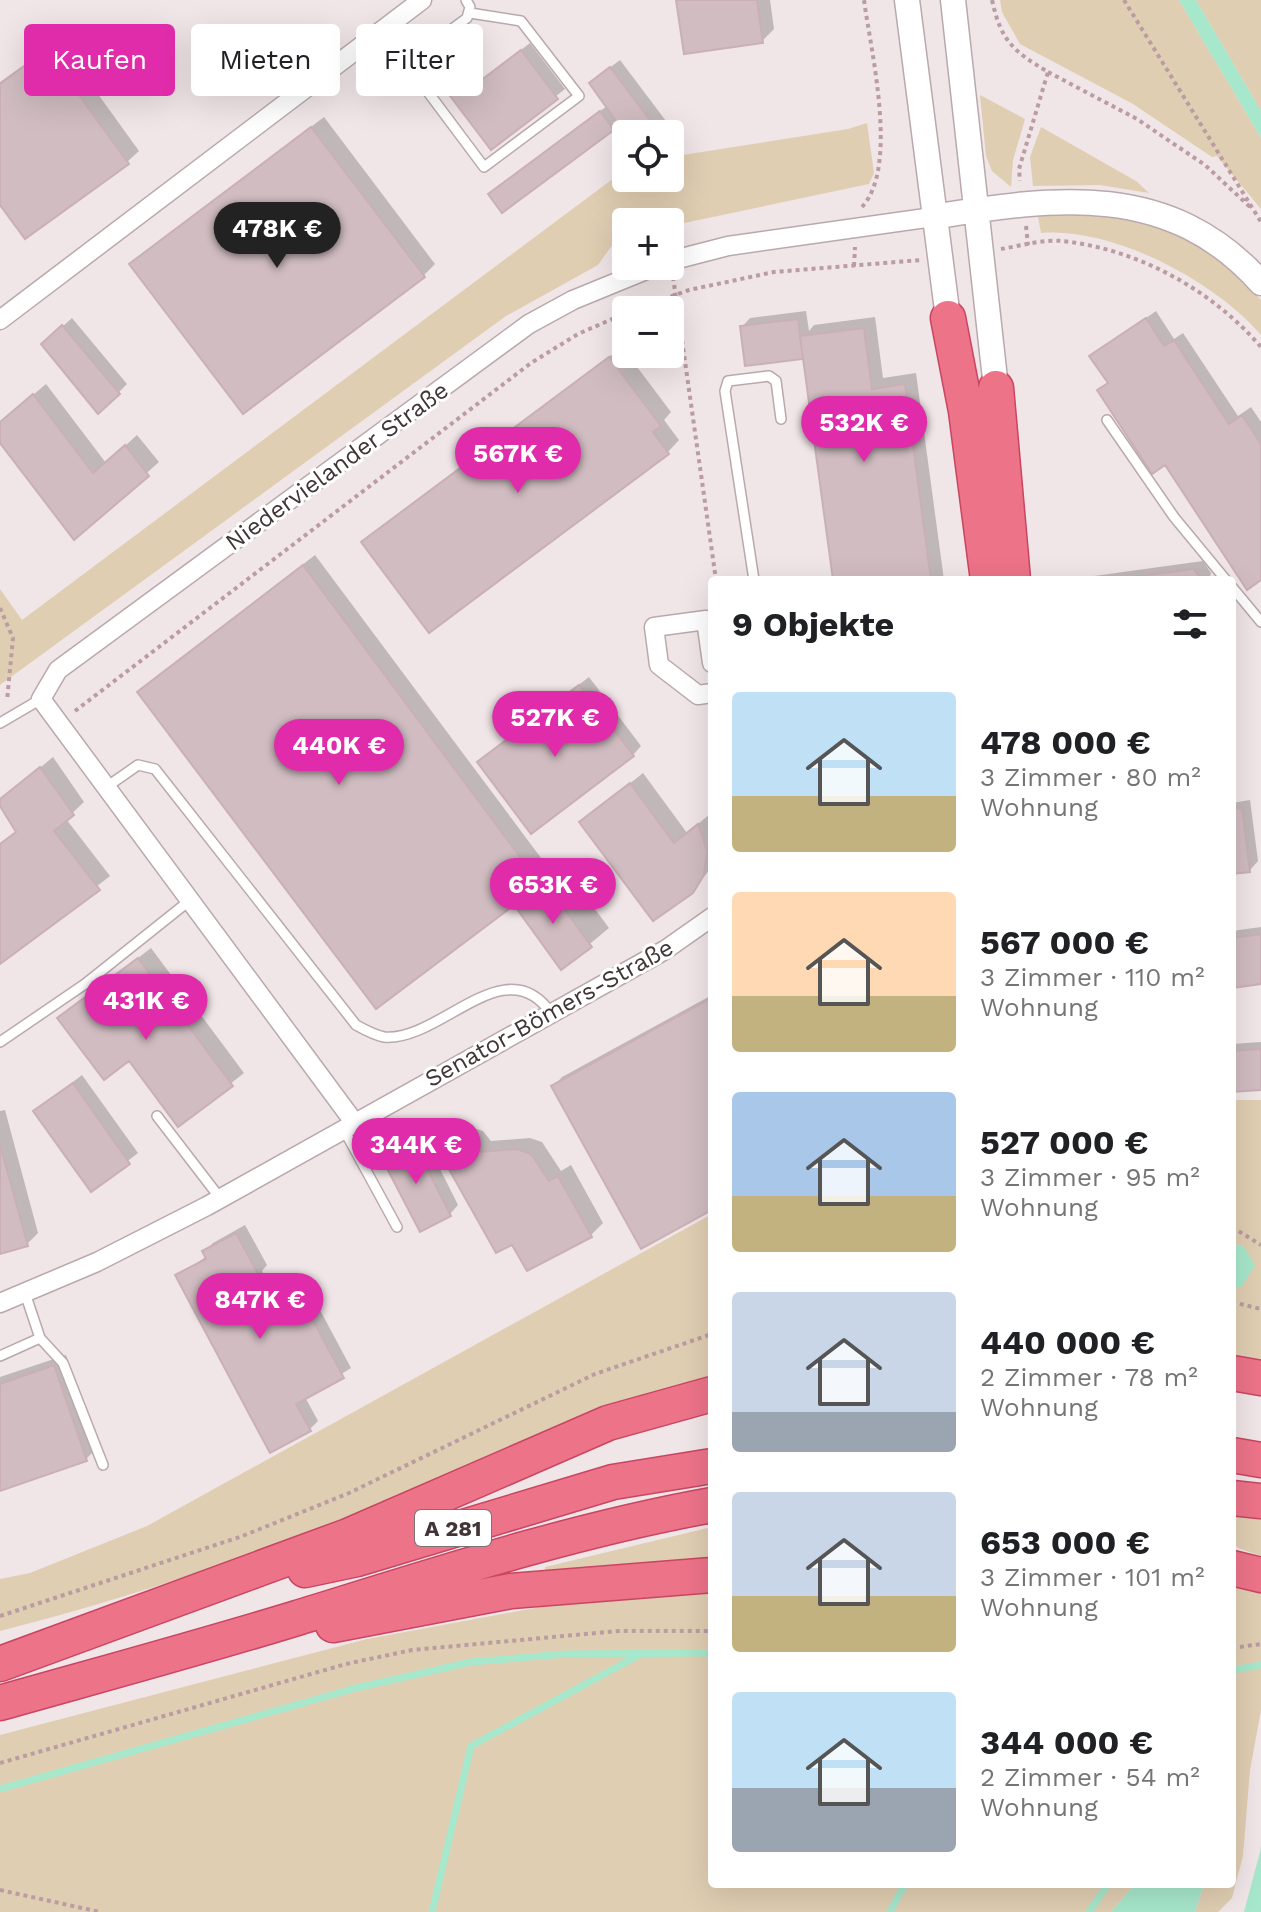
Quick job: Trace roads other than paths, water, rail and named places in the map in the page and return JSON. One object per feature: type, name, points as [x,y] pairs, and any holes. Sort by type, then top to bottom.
[{"type":"highway","points":[[948,318],[966,411],[987,576]]},
{"type":"highway","points":[[996,388],[1013,576]]},
{"type":"highway","points":[[1236,1374],[1261,1378]]},
{"type":"highway","points":[[196,1595],[348,1536],[608,1423],[708,1395]]},
{"type":"highway","points":[[1236,1456],[1261,1460]]},
{"type":"highway","name":"A 281","points":[[0,1664],[196,1595],[357,1559],[613,1482],[708,1467]]},
{"type":"highway","points":[[1236,1498],[1261,1501]]},
{"type":"highway","name":"A 281","points":[[0,1703],[218,1642],[526,1546],[619,1522],[708,1506]]},
{"type":"highway","points":[[1236,1569],[1261,1575]]},
{"type":"highway","points":[[218,1642],[364,1620],[511,1591],[708,1575]]},
{"type":"street","points":[[390,24],[422,0]]},
{"type":"street","points":[[907,0],[948,318]]},
{"type":"street","points":[[953,0],[996,388]]},
{"type":"street","points":[[0,320],[356,50]]},
{"type":"street","points":[[684,257],[728,246],[978,210],[1023,204],[1098,201],[1153,212],[1204,233],[1261,283]]},
{"type":"street","name":"Niedervielander Straße","points":[[41,699],[58,670],[529,324],[573,300],[622,280]]},
{"type":"street","points":[[708,619],[654,627],[659,665],[698,695],[708,694]]},
{"type":"street","points":[[41,699],[348,1125]]},
{"type":"street","name":"Senator-Bömers-Straße","points":[[0,1303],[97,1262],[220,1198],[665,950],[708,920]]},
{"type":"lane","points":[[466,0],[470,13]]},
{"type":"lane","points":[[431,96],[484,167],[579,96],[521,21],[470,13],[456,24]]},
{"type":"lane","points":[[753,576],[725,391],[728,381],[769,376],[776,381],[781,419]]},
{"type":"lane","points":[[1107,420],[1174,517],[1223,576]]},
{"type":"lane","points":[[1236,592],[1261,622]]},
{"type":"lane","points":[[3,721],[41,699]]},
{"type":"lane","points":[[105,788],[138,765],[155,769],[356,1025],[363,1029],[386,1037],[408,1033],[489,993],[502,991],[530,993],[541,999],[551,1013]]},
{"type":"lane","points":[[0,1042],[85,984],[189,901]]},
{"type":"lane","points":[[157,1116],[220,1198]]},
{"type":"lane","points":[[348,1125],[397,1227]]},
{"type":"lane","points":[[25,1293],[40,1338],[63,1363],[103,1465]]},
{"type":"lane","points":[[0,1356],[40,1338]]},
{"type":"waterway","points":[[0,1789],[356,1688],[471,1662],[565,1654],[708,1653]]},
{"type":"waterway","points":[[432,1912],[471,1746],[641,1654]]},
{"type":"waterway","points":[[1236,1669],[1261,1665]]},
{"type":"waterway","points":[[890,1912],[903,1888]]},
{"type":"waterway","points":[[1089,1912],[1105,1888]]}]
